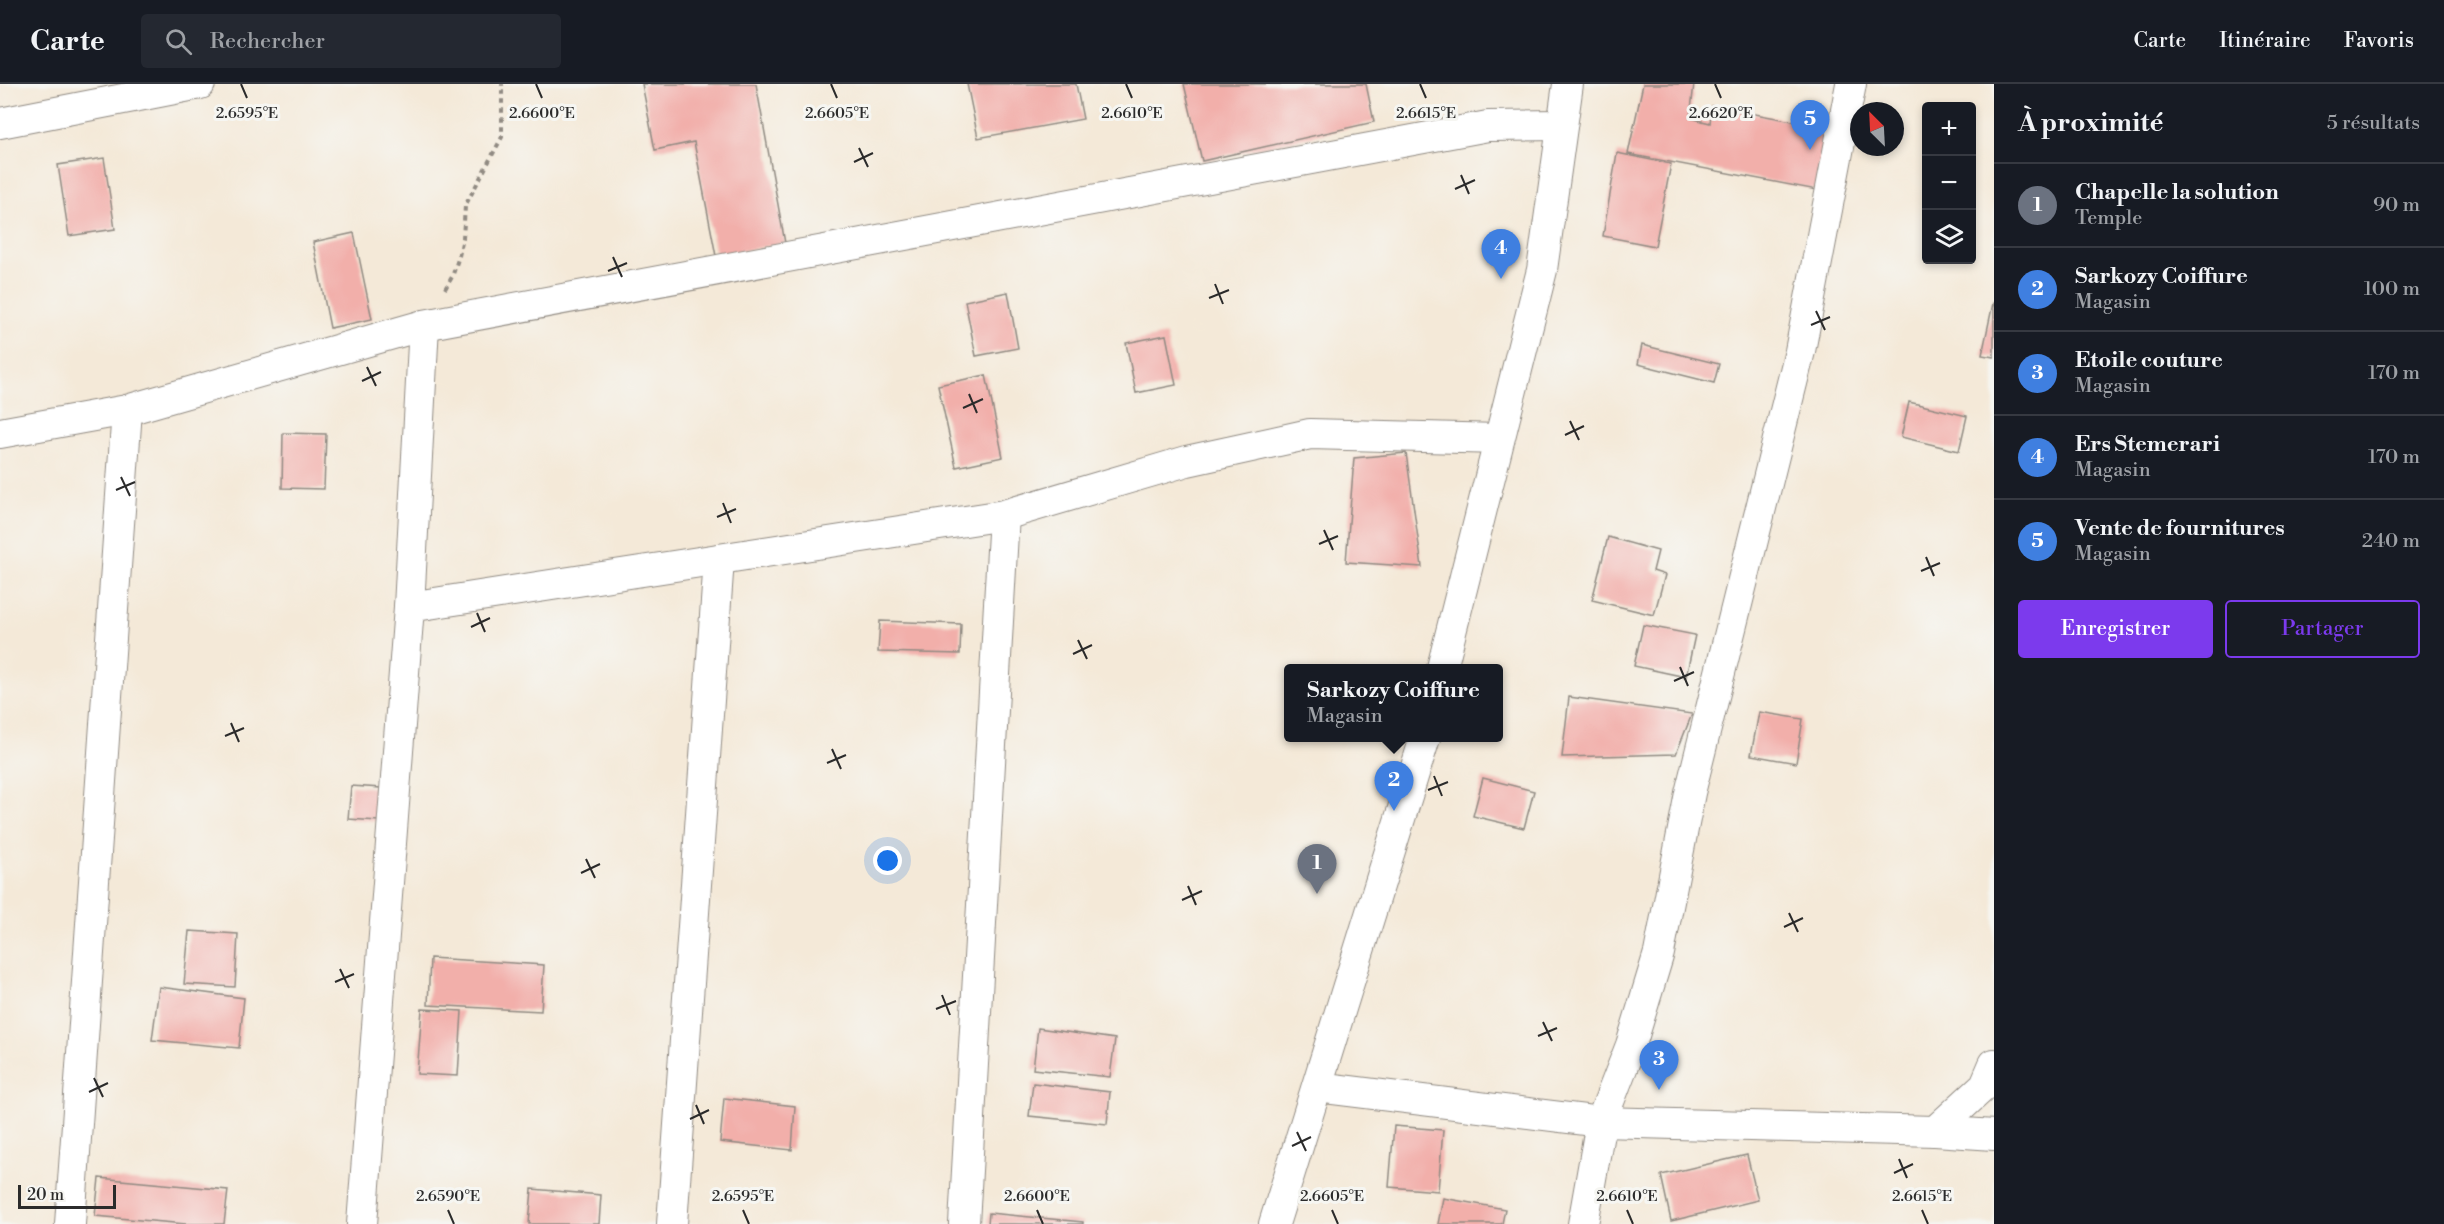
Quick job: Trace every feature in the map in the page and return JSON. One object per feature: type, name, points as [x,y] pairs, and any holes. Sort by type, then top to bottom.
[{"type":"street","points":[[0,123],[200,84]]},
{"type":"street","points":[[1443,664],[1542,270],[1568,84]]},
{"type":"street","points":[[1583,1224],[1601,1122],[1631,1045],[1659,953],[1690,793],[1800,351],[1851,84]]},
{"type":"street","points":[[0,433],[127,410],[424,325],[1488,126],[1562,125]]},
{"type":"street","points":[[362,1224],[409,607],[424,325]]},
{"type":"street","points":[[69,1224],[127,410]]},
{"type":"street","points":[[409,607],[1004,515],[1187,461],[1310,434],[1499,439]]},
{"type":"street","points":[[964,1224],[1004,515]]},
{"type":"street","points":[[672,1224],[719,559]]},
{"type":"street","points":[[1274,1224],[1424,742]]},
{"type":"street","points":[[1935,1131],[1985,1085],[1994,1064]]},
{"type":"street","points":[[1317,1087],[1601,1122],[1935,1131],[1994,1135]]},
{"type":"path","points":[[424,325],[452,277],[463,238],[465,206],[502,137],[502,84]]},
{"type":"building","points":[[642,84],[756,84],[785,243],[716,256],[694,142],[655,150]]},
{"type":"building","points":[[967,84],[1076,84],[1083,119],[978,138]]},
{"type":"building","points":[[1184,84],[1366,84],[1374,122],[1202,161]]},
{"type":"building","points":[[1643,84],[1694,84],[1690,118],[1710,123],[1712,106],[1835,129],[1822,191],[1628,154]]},
{"type":"building","points":[[1617,153],[1671,164],[1655,246],[1603,236]]},
{"type":"building","points":[[104,158],[115,229],[69,236],[58,165]]},
{"type":"building","points":[[354,233],[372,319],[330,328],[313,242]]},
{"type":"building","points":[[1008,292],[1018,348],[976,356],[965,301]]},
{"type":"building","points":[[1994,304],[1994,357],[1982,355]]},
{"type":"building","points":[[1166,335],[1176,385],[1136,393],[1126,343]]},
{"type":"building","points":[[1642,345],[1719,364],[1714,383],[1638,364]]},
{"type":"building","points":[[986,375],[1003,457],[956,467],[938,385]]},
{"type":"building","points":[[1909,402],[1967,416],[1959,451],[1901,437]]},
{"type":"building","points":[[283,433],[326,434],[324,489],[282,488]]},
{"type":"building","points":[[1406,453],[1422,567],[1346,562],[1354,458]]},
{"type":"building","points":[[1608,537],[1658,551],[1653,571],[1665,575],[1654,615],[1592,600]]},
{"type":"building","points":[[880,621],[961,624],[960,654],[878,652]]},
{"type":"building","points":[[1643,625],[1695,635],[1686,677],[1634,666]]},
{"type":"building","points":[[1569,697],[1692,714],[1676,754],[1562,757]]},
{"type":"building","points":[[1759,712],[1803,719],[1796,763],[1751,755]]},
{"type":"building","points":[[1483,778],[1534,791],[1524,828],[1473,816]]},
{"type":"building","points":[[351,786],[381,788],[379,821],[348,819]]},
{"type":"building","points":[[189,931],[238,934],[235,987],[184,984]]},
{"type":"building","points":[[430,958],[544,965],[541,1011],[428,1005]]},
{"type":"building","points":[[159,987],[244,998],[239,1048],[152,1040]]},
{"type":"building","points":[[422,1009],[462,1011],[458,1076],[417,1074]]},
{"type":"building","points":[[1038,1028],[1115,1039],[1110,1077],[1033,1069]]},
{"type":"building","points":[[1033,1083],[1110,1092],[1107,1124],[1029,1116]]},
{"type":"building","points":[[724,1098],[795,1106],[792,1150],[720,1142]]},
{"type":"building","points":[[1394,1126],[1443,1130],[1438,1191],[1389,1187]]},
{"type":"building","points":[[1747,1155],[1758,1200],[1671,1221],[1661,1175]]},
{"type":"building","points":[[99,1178],[228,1190],[224,1224],[186,1224],[95,1216]]},
{"type":"building","points":[[532,1189],[601,1195],[599,1224],[529,1224]]},
{"type":"building","points":[[1443,1198],[1505,1209],[1502,1224],[1438,1224]]},
{"type":"building","points":[[989,1213],[1083,1222],[1083,1224],[988,1224]]},
{"type":"place","name":"Vente de fournitures","points":[[1810,150]]},
{"type":"place","name":"Ers Stemerari","points":[[1501,279]]},
{"type":"place","name":"Sarkozy Coiffure","points":[[1394,811]]},
{"type":"place","name":"Chapelle la solution","points":[[1317,894]]},
{"type":"place","name":"Etoile couture","points":[[1659,1090]]}]
